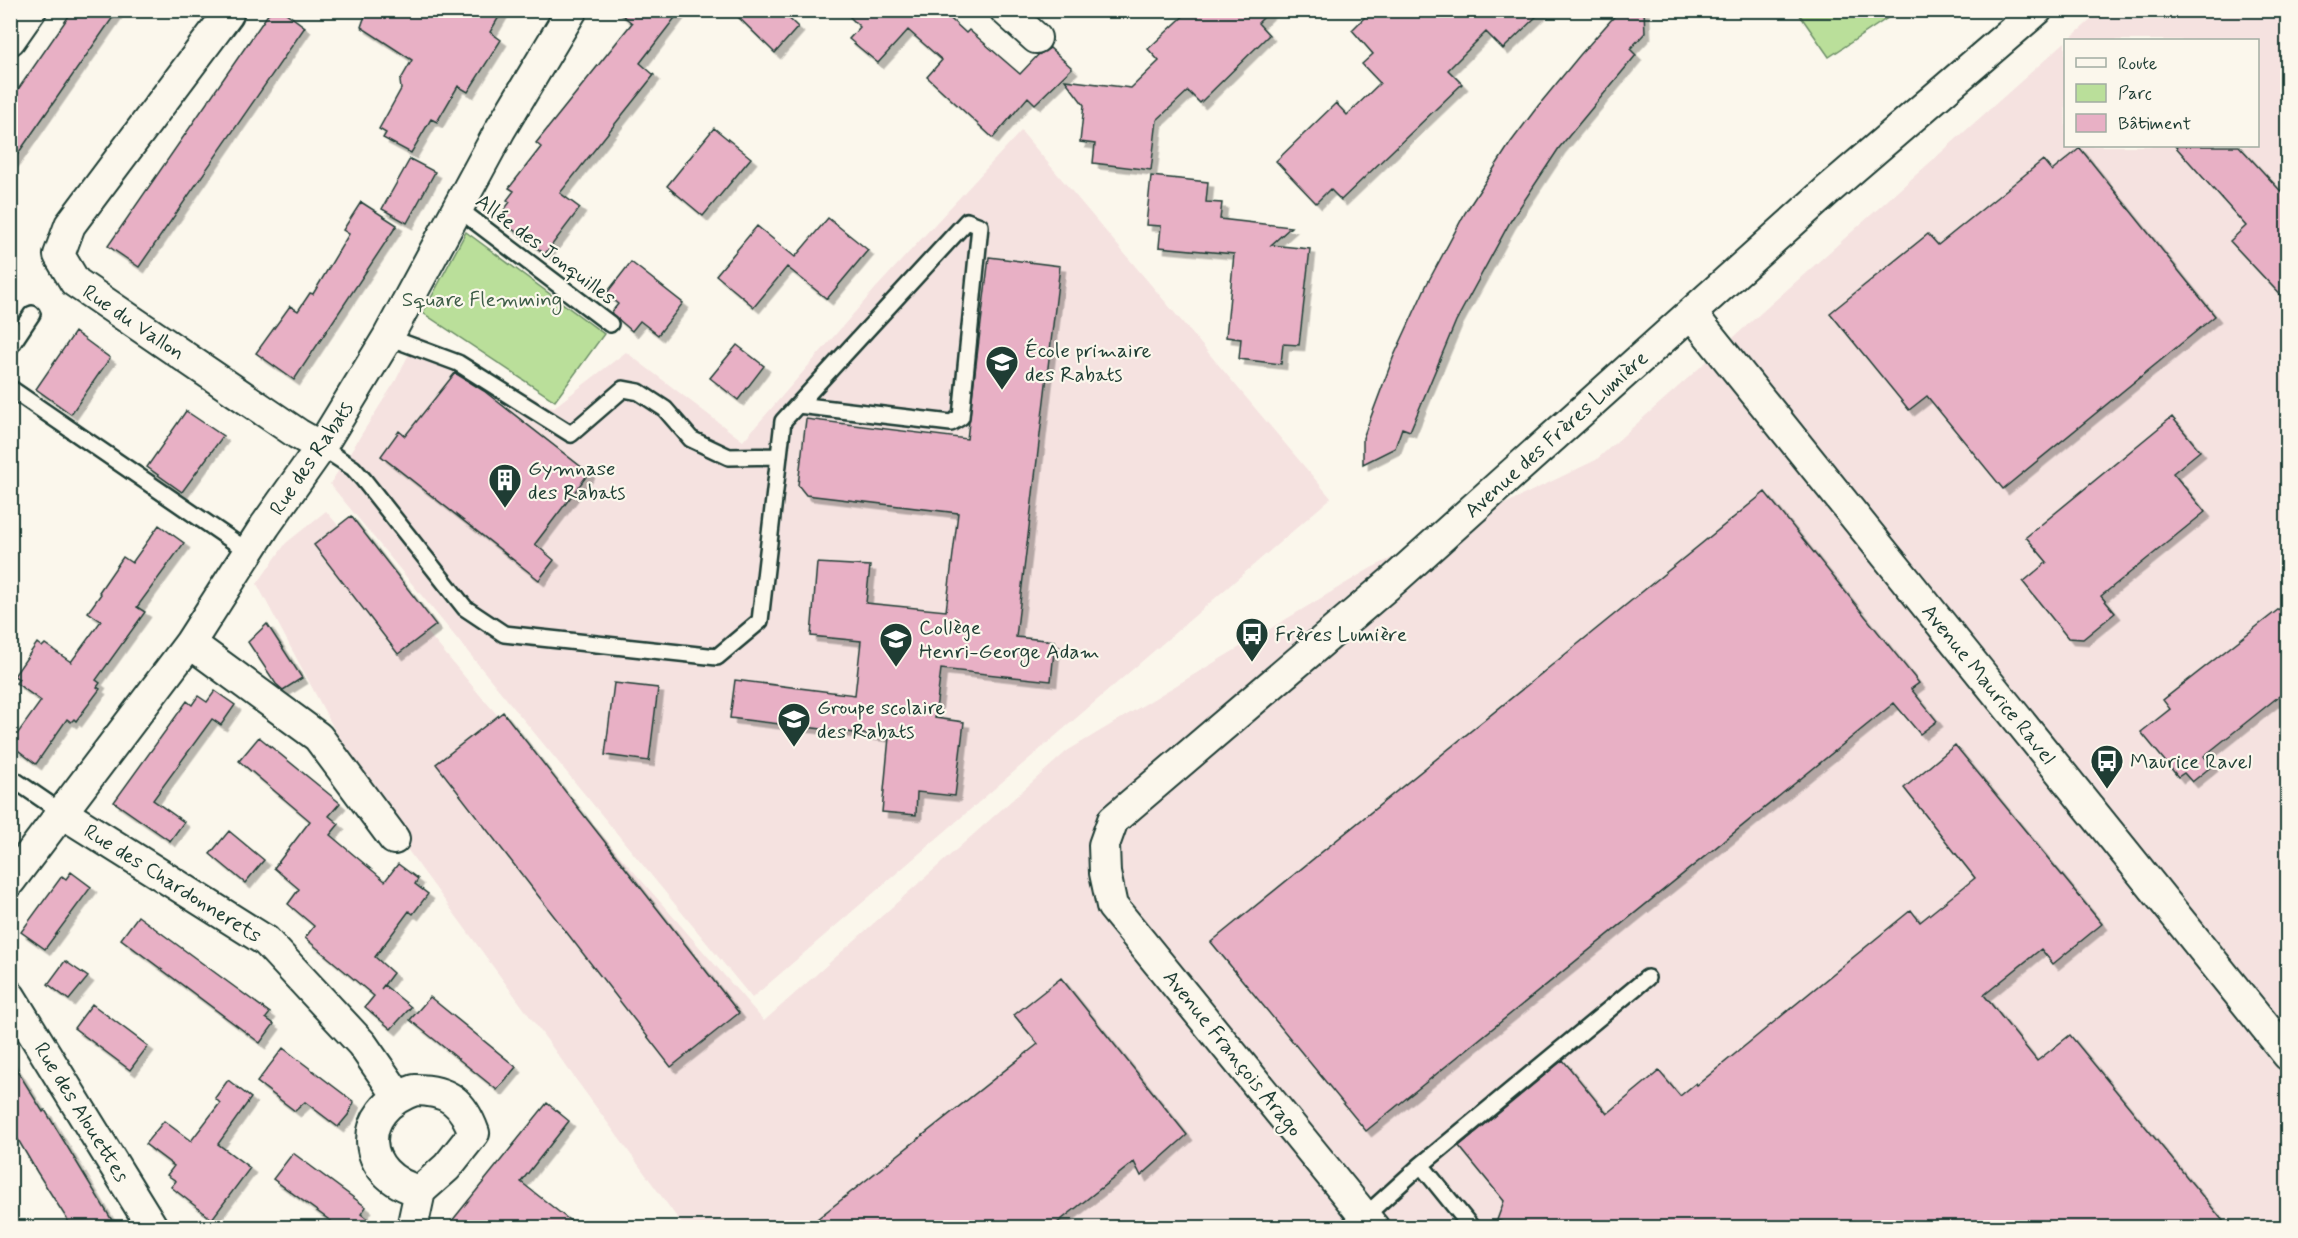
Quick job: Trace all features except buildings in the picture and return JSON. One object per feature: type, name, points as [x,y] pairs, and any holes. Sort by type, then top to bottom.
[{"type":"street","points":[[10,40],[31,10]]},
{"type":"street","name":"Rue du Vallon","points":[[224,10],[228,14],[203,50],[70,225],[59,255],[75,282],[298,434],[321,447]]},
{"type":"street","name":"Rue des Rabats","points":[[10,881],[190,643],[321,447],[388,337],[456,207],[572,10]]},
{"type":"street","points":[[1005,10],[1036,38]]},
{"type":"street","name":"Avenue des Frères Lumière","points":[[1105,873],[1104,845],[1113,820],[1395,579],[1828,190],[2037,10]]},
{"type":"street","name":"Avenue Maurice Ravel","points":[[1691,313],[2288,1055]]},
{"type":"street","points":[[190,643],[318,737],[394,839]]},
{"type":"street","name":"Rue des Chardonnerets","points":[[61,812],[266,941],[362,1044],[398,1096]]},
{"type":"street","name":"Avenue François Arago","points":[[1105,873],[1112,906],[1370,1222]]},
{"type":"street","name":"Rue des Alouettes","points":[[10,996],[153,1227]]},
{"type":"street","points":[[412,1227],[420,1191],[447,1167],[474,1133],[468,1116],[456,1102],[431,1090],[415,1090],[398,1096],[383,1108],[375,1124],[372,1141],[375,1158],[384,1173],[403,1187],[420,1191]]},
{"type":"lane","name":"Allée des Jonquilles","points":[[456,207],[610,324]]},
{"type":"lane","points":[[321,447],[353,468],[465,608],[504,634],[717,657],[760,621],[783,421],[967,221],[980,226],[961,417],[951,423],[798,405]]},
{"type":"lane","points":[[10,346],[32,314]]},
{"type":"lane","points":[[388,337],[458,363],[571,434],[623,389],[639,392],[665,409],[691,439],[729,457],[778,456]]},
{"type":"lane","points":[[10,388],[249,552]]},
{"type":"lane","points":[[10,777],[61,812]]},
{"type":"lane","points":[[1370,1222],[1421,1165],[1647,978]]},
{"type":"lane","points":[[1421,1165],[1472,1227]]},
{"type":"shaded area","points":[[2101,11],[2271,11],[2288,30],[2287,1227],[684,1227],[374,804],[257,584],[286,543],[326,511],[479,694],[764,1021],[1067,751],[1371,568],[1596,460],[2064,43],[2064,147],[2259,147],[2259,39],[2069,39]]},
{"type":"shaded area","name":"Groupe scolaire des Rabats","points":[[1021,131],[1331,498],[752,998],[330,484],[396,380],[418,336],[553,408],[626,352],[743,441],[875,289]]},
{"type":"green space","points":[[1797,11],[1898,11],[1829,57]]},
{"type":"green space","name":"Square Flemming","points":[[466,232],[604,334],[555,401],[423,313]]},
{"type":"place","name":"École primaire des Rabats","points":[[1002,391]]},
{"type":"place","name":"Gymnase des Rabats","points":[[505,509]]},
{"type":"place","name":"Frères Lumière","points":[[1252,663]]},
{"type":"place","name":"Collège Henri-George Adam","points":[[896,668]]},
{"type":"place","name":"Groupe scolaire des Rabats","points":[[794,748]]},
{"type":"place","name":"Maurice Ravel","points":[[2107,790]]}]
